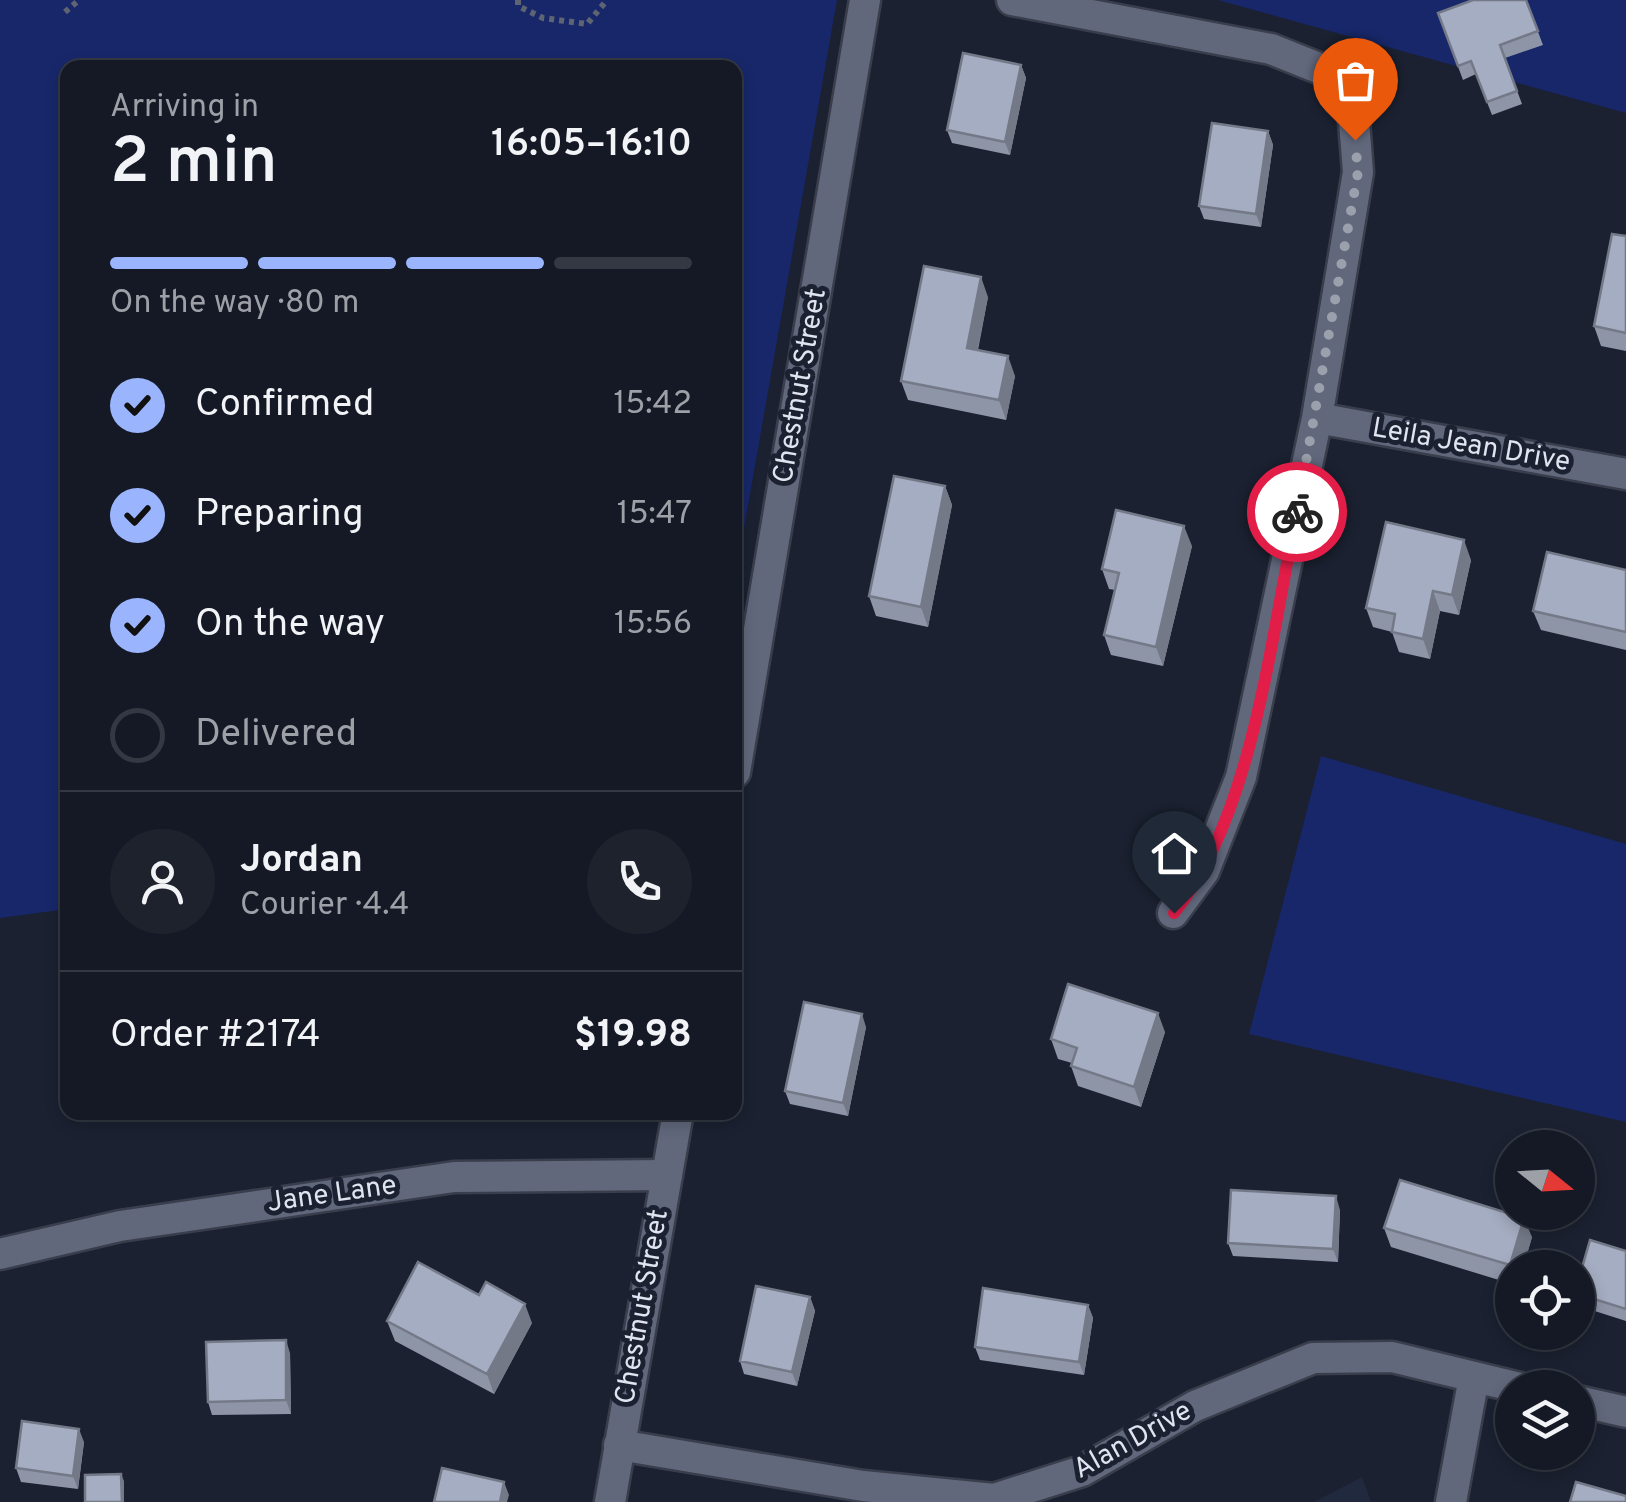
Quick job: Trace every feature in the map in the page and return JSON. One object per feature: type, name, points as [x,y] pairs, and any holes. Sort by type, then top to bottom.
[{"type":"street","name":"Chestnut Street","points":[[742,730],[865,0]]},
{"type":"street","points":[[1012,0],[1270,49],[1331,73],[1345,88],[1353,110],[1358,172],[1317,418],[1241,777],[1204,871],[1174,913]]},
{"type":"street","name":"Leila Jean Drive","points":[[1317,418],[1626,474]]},
{"type":"street","name":"Chestnut Street","points":[[610,1502],[677,1120]]},
{"type":"street","name":"Jane Lane","points":[[0,1254],[120,1226],[454,1177],[667,1175]]},
{"type":"street","name":"Alan Drive","points":[[619,1446],[863,1486],[994,1499],[1082,1471],[1195,1406],[1313,1358],[1392,1357],[1495,1382]]},
{"type":"street","points":[[1451,1502],[1474,1377]]},
{"type":"street","points":[[1595,1405],[1626,1412]]},
{"type":"path","points":[[64,12],[79,0]]},
{"type":"path","points":[[518,0],[518,6],[542,18],[586,24],[607,0]]},
{"type":"shaded area","points":[[0,0],[837,0],[742,539],[742,60],[60,60],[60,910],[0,918]]},
{"type":"shaded area","points":[[1218,0],[1626,0],[1626,113]]},
{"type":"shaded area","points":[[1321,756],[1626,844],[1626,1122],[1249,1034]]},
{"type":"shaded area","points":[[1362,1477],[1371,1502],[1314,1502]]},
{"type":"building","points":[[1473,0],[1526,0],[1538,31],[1500,45],[1517,91],[1487,102],[1471,61],[1458,66],[1438,13]]},
{"type":"building","points":[[963,53],[1021,65],[1005,142],[947,130]]},
{"type":"building","points":[[1212,123],[1268,131],[1256,214],[1199,206]]},
{"type":"building","points":[[1612,234],[1626,236],[1626,333],[1594,326]]},
{"type":"building","points":[[924,266],[981,277],[967,348],[1008,356],[999,400],[901,381]]},
{"type":"building","points":[[894,476],[945,486],[921,607],[869,596]]},
{"type":"building","points":[[1116,510],[1184,526],[1156,647],[1104,635],[1119,573],[1102,569]]},
{"type":"building","points":[[1386,522],[1464,540],[1452,595],[1433,591],[1423,639],[1392,632],[1395,614],[1366,608]]},
{"type":"building","points":[[1547,552],[1626,570],[1626,632],[1533,611]]},
{"type":"building","points":[[1068,984],[1158,1013],[1134,1087],[1071,1066],[1077,1048],[1051,1039]]},
{"type":"building","points":[[804,1002],[862,1014],[843,1103],[785,1091]]},
{"type":"building","points":[[1400,1180],[1495,1209],[1495,1230],[1520,1230],[1514,1250],[1495,1250],[1495,1261],[1384,1228]]},
{"type":"building","points":[[1231,1190],[1336,1196],[1333,1249],[1228,1243]]},
{"type":"building","points":[[1590,1240],[1626,1251],[1626,1309],[1595,1299],[1595,1250],[1587,1250]]},
{"type":"building","points":[[418,1262],[479,1295],[486,1282],[525,1304],[487,1374],[387,1321]]},
{"type":"building","points":[[756,1286],[810,1297],[792,1372],[740,1361]]},
{"type":"building","points":[[983,1288],[1088,1305],[1079,1362],[975,1347]]},
{"type":"building","points":[[286,1340],[286,1400],[208,1402],[206,1342]]},
{"type":"building","points":[[22,1421],[79,1429],[73,1476],[16,1468]]},
{"type":"building","points":[[442,1468],[504,1482],[500,1502],[434,1502]]},
{"type":"building","points":[[121,1474],[122,1502],[85,1502],[85,1475]]},
{"type":"building","points":[[1576,1482],[1626,1496],[1626,1502],[1570,1502]]},
{"type":"way so far","points":[[1297,512],[1317,418],[1358,172],[1355,140]]},
{"type":"route","points":[[1174,913],[1204,871],[1241,777],[1297,512]]}]
